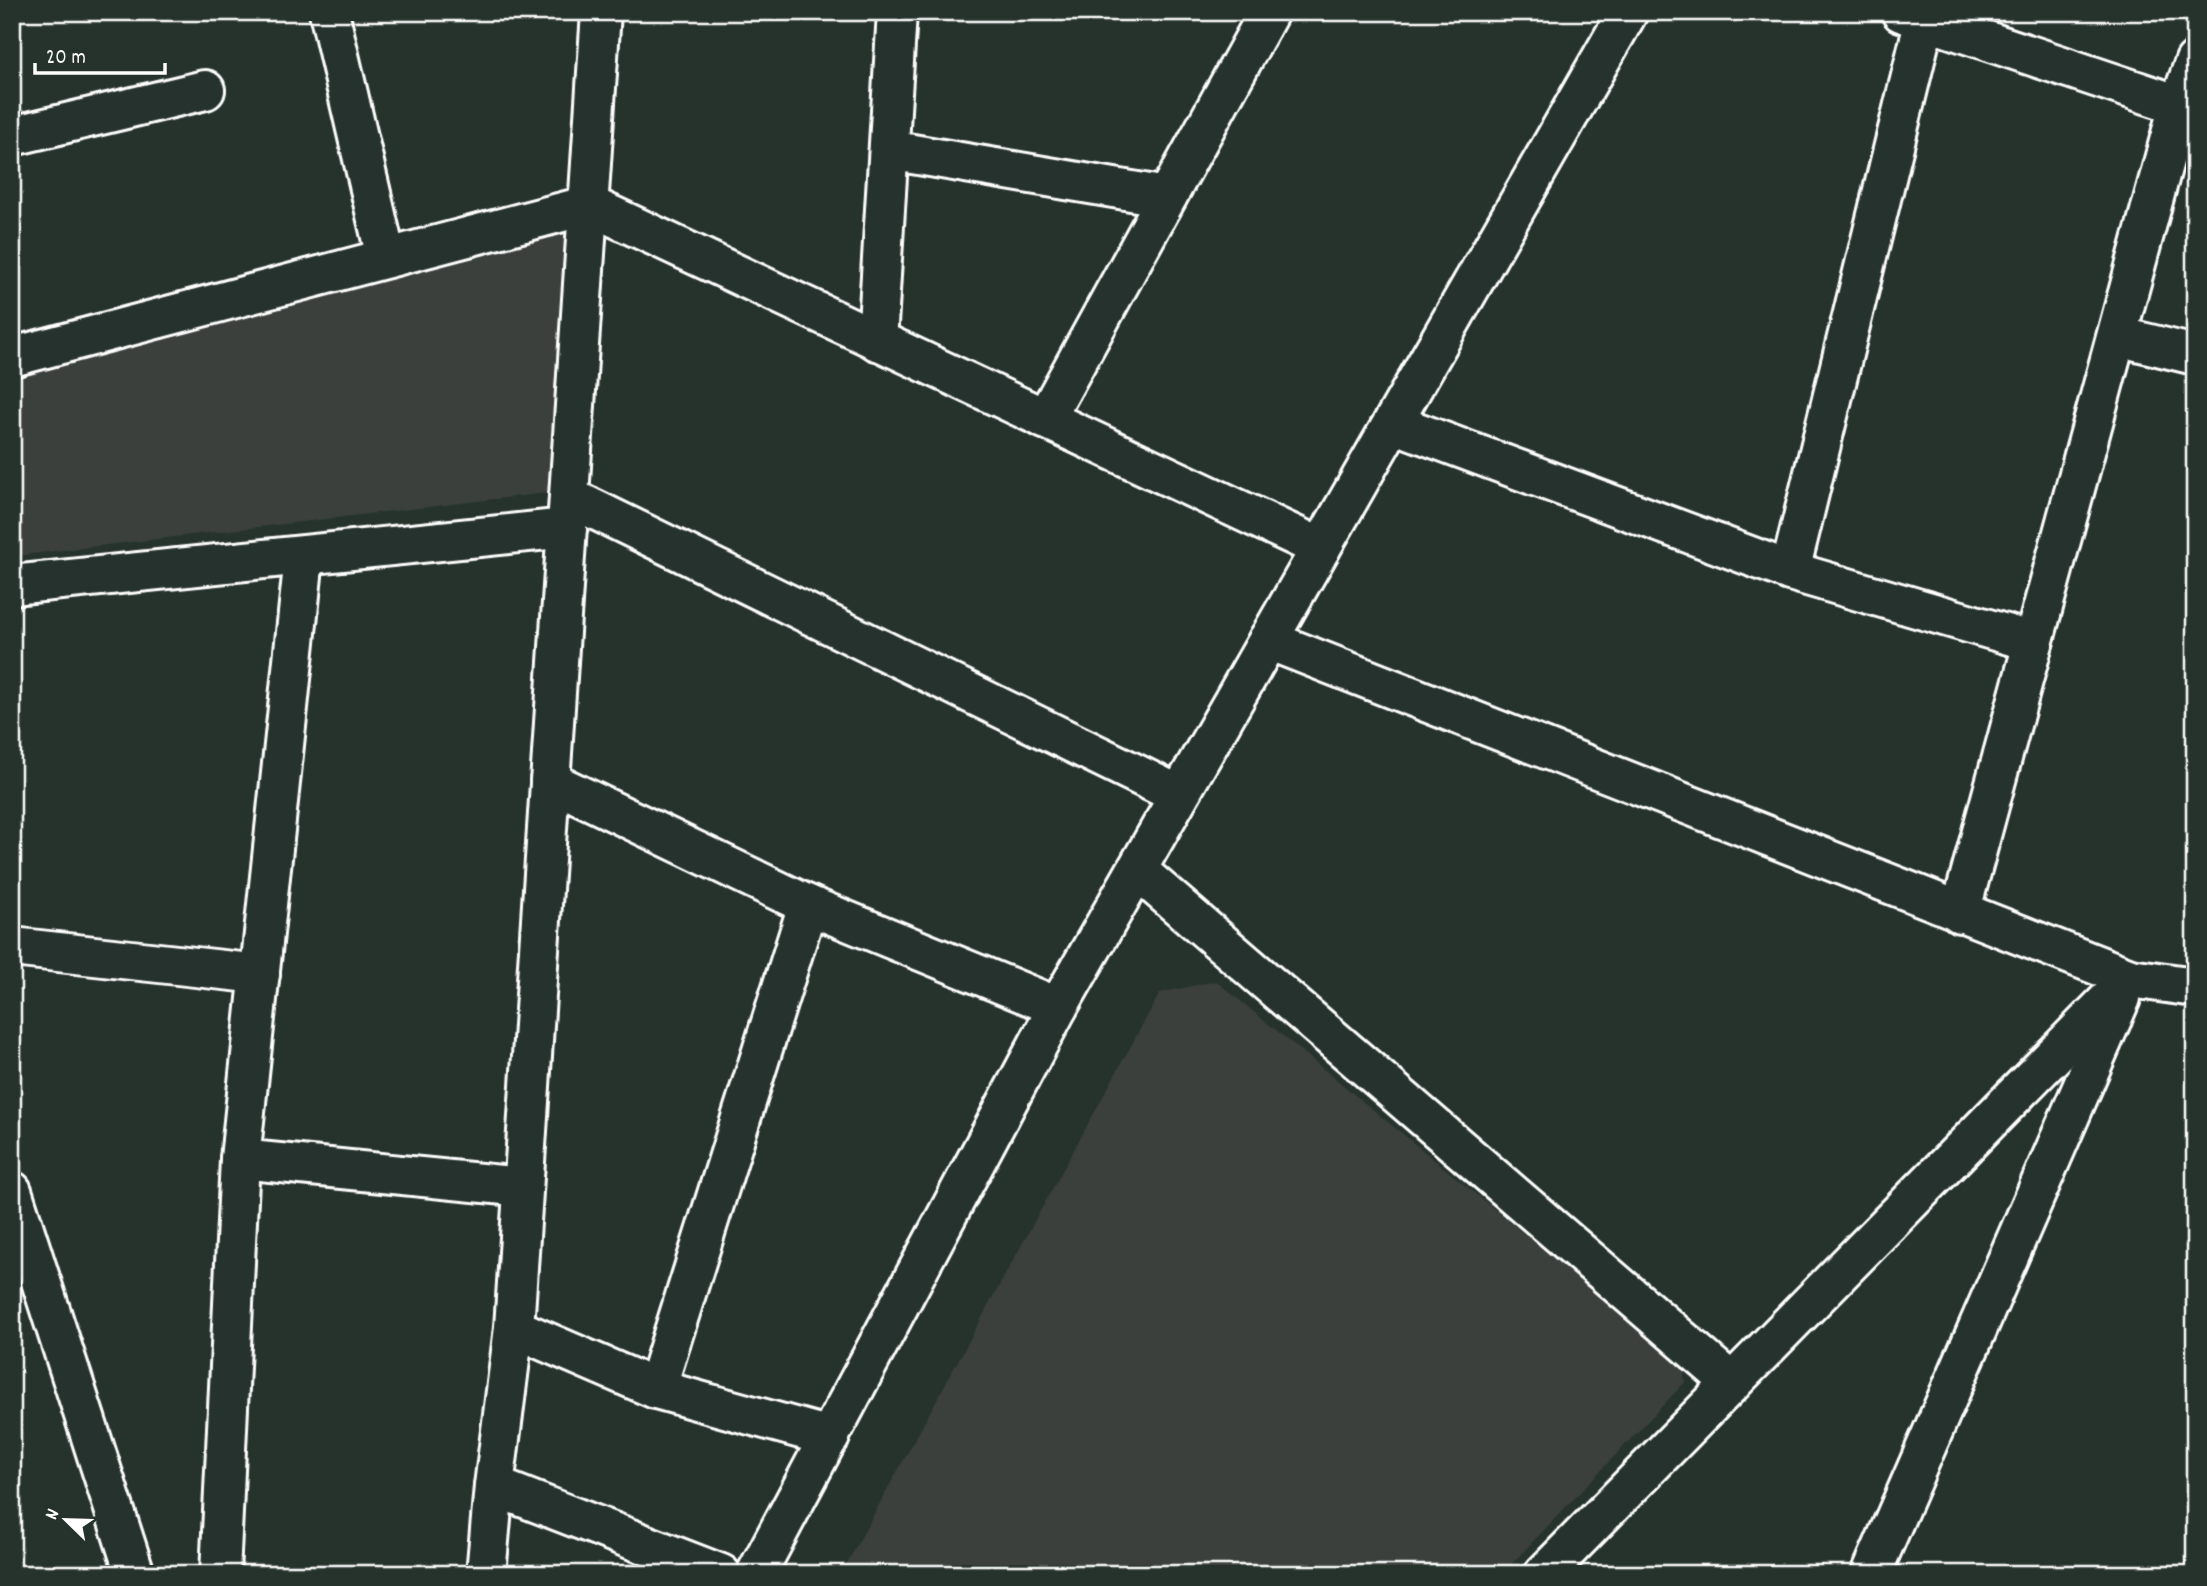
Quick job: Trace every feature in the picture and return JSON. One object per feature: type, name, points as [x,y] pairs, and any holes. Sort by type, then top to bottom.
[{"type":"street","points":[[329,12],[386,258]]},
{"type":"street","points":[[486,1574],[514,1328],[601,12]]},
{"type":"street","points":[[877,341],[897,12]]},
{"type":"street","points":[[1045,419],[1269,12]]},
{"type":"street","points":[[756,1574],[1058,1007],[1628,12]]},
{"type":"street","points":[[1790,572],[1913,16],[2179,104]]},
{"type":"street","points":[[1959,913],[2179,104],[2195,61]]},
{"type":"street","points":[[12,136],[205,90]]},
{"type":"street","points":[[889,150],[1167,197]]},
{"type":"street","points":[[12,357],[589,205],[1321,548]]},
{"type":"street","points":[[2117,336],[2195,355]]},
{"type":"street","points":[[1393,423],[1790,572],[2033,642]]},
{"type":"street","points":[[12,585],[304,557],[568,513],[1180,794]]},
{"type":"street","points":[[220,1574],[240,1160],[304,557]]},
{"type":"street","points":[[1268,640],[2130,978],[2195,987]]},
{"type":"street","points":[[550,781],[808,905],[1058,1007]]},
{"type":"street","points":[[1137,870],[1732,1383]]},
{"type":"street","points":[[656,1390],[808,905]]},
{"type":"street","points":[[12,947],[260,974]]},
{"type":"street","points":[[1544,1574],[2130,978]]},
{"type":"street","points":[[1871,1574],[2130,978]]},
{"type":"street","points":[[240,1160],[523,1187]]},
{"type":"street","points":[[12,1191],[135,1574]]},
{"type":"street","points":[[514,1328],[656,1390],[830,1437]]},
{"type":"street","points":[[494,1486],[721,1574]]},
{"type":"shaded area","points":[[566,229],[554,492],[14,556],[12,378]]},
{"type":"shaded area","points":[[1216,981],[1683,1364],[1685,1382],[1502,1574],[841,1574],[1160,993]]}]
